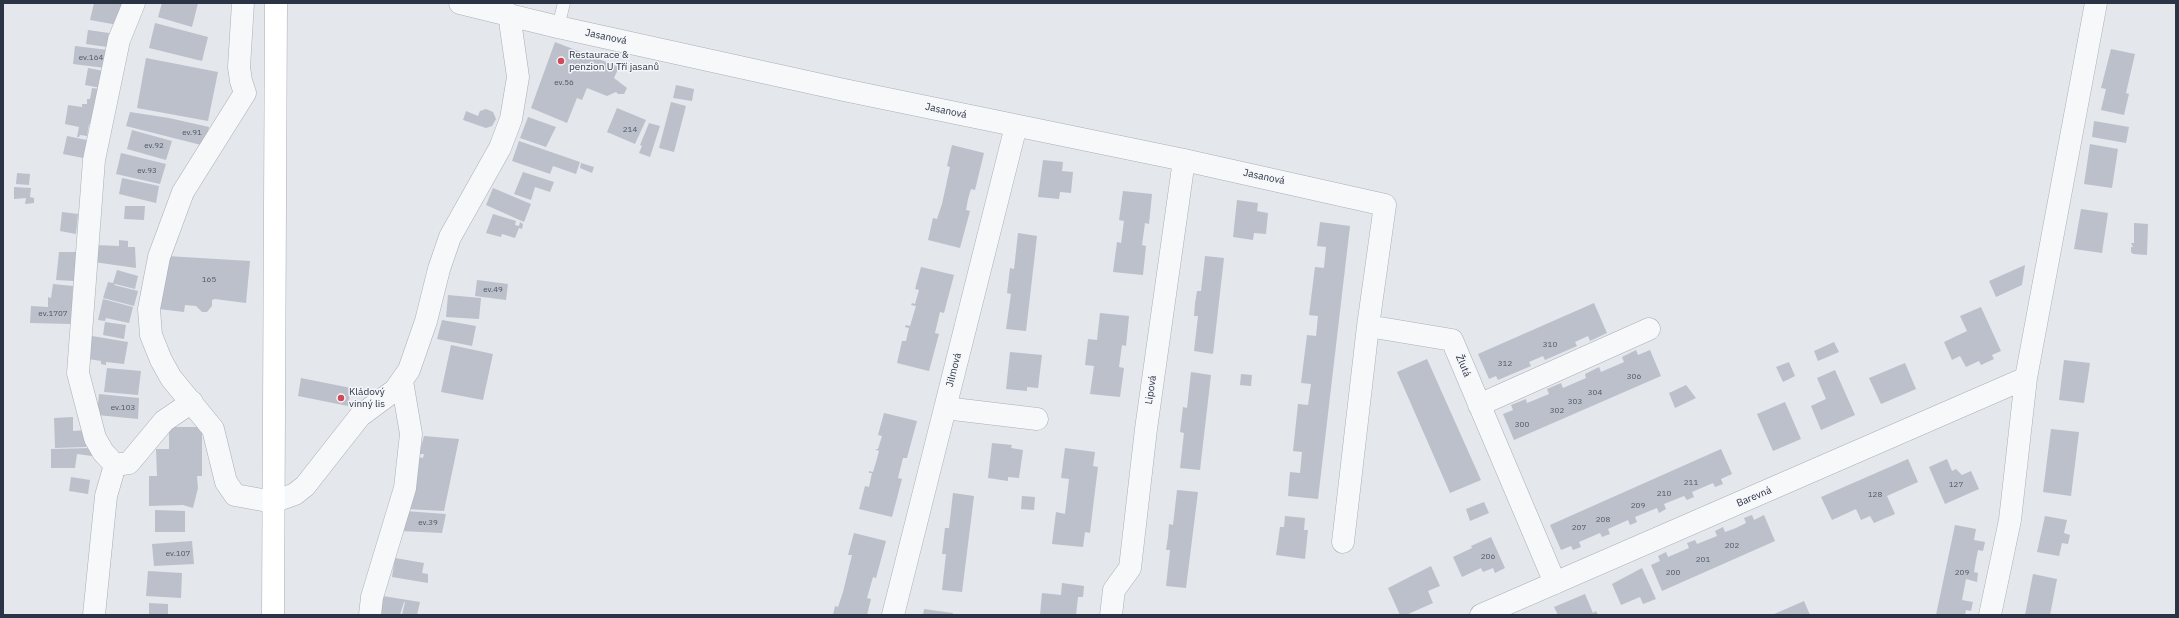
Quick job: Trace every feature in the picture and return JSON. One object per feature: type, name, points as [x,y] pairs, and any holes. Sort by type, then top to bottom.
[{"type":"main road","points":[[273,615],[276,3]]},
{"type":"street","points":[[115,465],[103,452],[95,438],[78,373],[94,160],[119,40],[134,3]]},
{"type":"street","points":[[243,3],[239,67],[241,81],[246,93]]},
{"type":"street","name":"Jasanová","points":[[460,3],[558,27],[1016,126],[1184,160],[1385,205],[1368,326]]},
{"type":"street","points":[[1990,615],[2010,520],[2026,378],[2096,3]]},
{"type":"street","points":[[246,93],[183,192],[159,257],[149,309],[151,335],[161,360],[171,378],[213,429],[226,482],[235,495],[273,502],[295,494],[305,486],[360,416],[395,390],[402,381],[415,357],[450,237],[500,148],[511,119],[518,77],[508,14]]},
{"type":"street","points":[[246,93],[275,100]]},
{"type":"street","name":"Jilmová","points":[[893,615],[1016,126]]},
{"type":"street","name":"Lipová","points":[[1111,615],[1114,590],[1130,568],[1147,421],[1184,160]]},
{"type":"street","points":[[1342,542],[1368,326]]},
{"type":"street","name":"Žlutá","points":[[1368,326],[1452,340],[1555,583]]},
{"type":"street","points":[[1479,405],[1649,329]]},
{"type":"street","name":"Barevná","points":[[1481,615],[2026,378]]},
{"type":"street","points":[[370,615],[372,597],[404,488],[411,434],[402,381]]},
{"type":"street","points":[[115,465],[129,463],[164,421],[192,402]]},
{"type":"street","points":[[945,408],[1037,419]]},
{"type":"street","points":[[94,615],[106,496],[115,465]]},
{"type":"lane","points":[[558,27],[564,3]]},
{"type":"building","points":[[94,3],[123,3],[118,25],[90,20]]},
{"type":"building","points":[[162,3],[198,3],[192,27],[158,17]]},
{"type":"building","points":[[155,23],[208,37],[202,61],[149,48]]},
{"type":"building","points":[[88,30],[109,33],[107,47],[86,44]]},
{"type":"building","points":[[555,42],[619,67],[614,78],[627,88],[624,94],[618,94],[616,92],[607,96],[587,88],[582,100],[577,98],[567,123],[531,108]]},
{"type":"building","points":[[75,46],[108,50],[105,68],[73,64]]},
{"type":"building","points":[[2111,49],[2135,54],[2126,93],[2129,94],[2124,115],[2101,110],[2106,89],[2101,88]]},
{"type":"building","points":[[146,58],[218,72],[208,121],[137,108]]},
{"type":"building","points":[[88,68],[104,71],[101,88],[85,85]]},
{"type":"building","points":[[676,85],[694,89],[692,101],[673,98]]},
{"type":"building","points":[[92,88],[101,89],[93,125],[89,124],[87,136],[80,135],[77,137],[79,127],[65,124],[68,105],[82,107],[82,104],[87,104],[87,99],[90,99]]},
{"type":"building","points":[[671,102],[686,106],[674,152],[659,148]]},
{"type":"building","points":[[617,108],[646,120],[635,144],[607,132]]},
{"type":"building","points":[[486,109],[493,112],[496,119],[492,126],[486,128],[463,120],[466,111],[478,116],[480,111]]},
{"type":"building","points":[[130,112],[169,118],[209,127],[205,146],[126,126]]},
{"type":"building","points":[[528,117],[556,127],[546,147],[520,138]]},
{"type":"building","points":[[2094,121],[2129,127],[2126,143],[2092,137]]},
{"type":"building","points":[[649,123],[660,126],[650,157],[639,153],[642,146],[640,145]]},
{"type":"building","points":[[132,130],[172,141],[166,160],[127,149]]},
{"type":"building","points":[[67,136],[92,141],[88,159],[63,154]]},
{"type":"building","points":[[519,141],[580,162],[576,174],[553,166],[550,174],[512,161]]},
{"type":"building","points":[[2090,144],[2118,149],[2112,188],[2084,184]]},
{"type":"building","points":[[952,145],[984,153],[975,190],[971,189],[968,199],[966,210],[970,211],[960,248],[928,240],[933,218],[937,219],[942,204],[950,167],[947,166]]},
{"type":"building","points":[[121,153],[166,164],[160,184],[116,174]]},
{"type":"building","points":[[1043,160],[1063,162],[1062,171],[1073,172],[1071,193],[1060,192],[1059,199],[1038,197]]},
{"type":"building","points":[[581,163],[594,167],[592,173],[580,168]]},
{"type":"building","points":[[523,172],[554,182],[550,192],[535,187],[531,200],[514,194]]},
{"type":"building","points":[[17,173],[30,174],[29,185],[16,184]]},
{"type":"building","points":[[122,178],[159,186],[156,203],[119,194]]},
{"type":"building","points":[[14,187],[31,188],[30,197],[34,198],[34,203],[25,204],[26,198],[14,199]]},
{"type":"building","points":[[493,188],[531,204],[524,222],[486,205]]},
{"type":"building","points":[[1123,191],[1152,194],[1149,224],[1145,223],[1142,245],[1146,246],[1143,275],[1113,272],[1117,242],[1121,243],[1124,221],[1119,220]]},
{"type":"building","points":[[1237,200],[1258,203],[1257,211],[1268,213],[1266,234],[1254,233],[1253,240],[1233,237]]},
{"type":"building","points":[[125,206],[145,206],[144,220],[124,219]]},
{"type":"building","points":[[2081,209],[2108,213],[2102,253],[2074,249]]},
{"type":"building","points":[[62,212],[78,214],[76,234],[60,231]]},
{"type":"building","points":[[493,214],[516,221],[515,225],[519,226],[520,222],[523,224],[522,229],[519,228],[515,238],[502,234],[501,237],[486,233]]},
{"type":"building","points":[[1320,222],[1350,226],[1318,499],[1288,496],[1290,472],[1300,473],[1302,452],[1293,451],[1298,404],[1308,405],[1311,384],[1301,383],[1307,335],[1316,336],[1318,316],[1309,315],[1315,267],[1324,268],[1326,247],[1317,246]]},
{"type":"building","points":[[2134,223],[2148,224],[2147,255],[2133,254],[2131,252],[2131,247],[2133,247],[2131,243],[2134,243]]},
{"type":"building","points":[[1018,233],[1037,236],[1026,331],[1006,329],[1011,294],[1007,293],[1010,268],[1014,269]]},
{"type":"building","points":[[119,240],[128,241],[128,247],[135,247],[136,268],[94,262],[95,245],[119,246]]},
{"type":"building","points":[[59,252],[76,252],[74,281],[56,280]]},
{"type":"building","points":[[167,256],[250,261],[246,303],[215,299],[212,300],[212,306],[207,312],[202,312],[196,306],[185,305],[184,312],[159,309]]},
{"type":"building","points":[[1205,256],[1224,258],[1213,354],[1194,351],[1198,316],[1194,316],[1195,303],[1197,291],[1201,291]]},
{"type":"building","points":[[2025,265],[2022,285],[1996,297],[1989,281]]},
{"type":"building","points":[[921,267],[954,275],[944,313],[940,312],[935,333],[939,334],[929,371],[897,363],[902,341],[906,341],[909,328],[905,327],[906,325],[910,326],[916,306],[911,305],[912,303],[915,304],[919,290],[915,289]]},
{"type":"building","points":[[117,270],[138,276],[135,289],[114,285],[138,291],[134,306],[103,298],[108,282],[113,283]]},
{"type":"building","points":[[477,280],[508,284],[506,300],[475,296]]},
{"type":"building","points":[[53,284],[73,286],[71,324],[30,323],[31,306],[48,307],[48,297],[51,298]]},
{"type":"building","points":[[448,295],[481,298],[479,319],[446,317]]},
{"type":"building","points":[[103,299],[133,307],[129,323],[106,318],[105,321],[98,320]]},
{"type":"building","points":[[1594,303],[1607,333],[1590,341],[1588,336],[1575,342],[1577,346],[1545,360],[1543,356],[1529,362],[1531,366],[1498,380],[1496,376],[1489,379],[1478,354]]},
{"type":"building","points":[[1981,307],[2001,351],[1992,355],[1994,359],[1981,365],[1979,361],[1966,367],[1960,356],[1952,360],[1944,342],[1967,331],[1960,316]]},
{"type":"building","points":[[1100,313],[1129,316],[1126,346],[1122,345],[1119,367],[1124,368],[1120,397],[1090,394],[1094,366],[1085,365],[1088,339],[1097,340]]},
{"type":"building","points":[[442,320],[476,326],[472,346],[437,339]]},
{"type":"building","points":[[105,322],[126,325],[124,339],[103,335]]},
{"type":"building","points":[[92,336],[128,342],[124,364],[106,362],[106,365],[101,364],[101,361],[88,359]]},
{"type":"building","points":[[1834,342],[1839,352],[1818,361],[1814,351]]},
{"type":"building","points":[[451,345],[493,354],[483,400],[441,392]]},
{"type":"building","points":[[1636,350],[1638,355],[1650,350],[1661,376],[1514,440],[1503,414],[1513,410],[1511,405],[1526,399],[1527,403],[1549,394],[1547,389],[1561,383],[1563,388],[1586,378],[1585,374],[1599,367],[1601,372],[1624,362],[1622,357]]},
{"type":"building","points":[[1010,352],[1042,355],[1038,388],[1027,387],[1027,391],[1006,389]]},
{"type":"building","points":[[1427,359],[1481,480],[1450,493],[1397,372]]},
{"type":"building","points":[[2064,360],[2090,363],[2084,403],[2059,400]]},
{"type":"building","points":[[1789,362],[1795,376],[1783,382],[1776,367]]},
{"type":"building","points":[[1905,363],[1916,389],[1881,404],[1869,378]]},
{"type":"building","points":[[107,368],[141,371],[138,395],[104,392]]},
{"type":"building","points":[[1835,370],[1855,415],[1821,430],[1811,406],[1826,399],[1817,378]]},
{"type":"building","points":[[1191,372],[1211,375],[1200,470],[1180,468],[1184,433],[1180,432],[1183,407],[1187,408]]},
{"type":"building","points":[[1241,374],[1252,375],[1251,386],[1240,385]]},
{"type":"building","points":[[301,378],[351,388],[348,406],[298,396]]},
{"type":"building","points":[[1686,385],[1696,398],[1675,408],[1669,393]]},
{"type":"building","points":[[99,394],[139,398],[138,419],[97,415]]},
{"type":"building","points":[[1785,402],[1801,439],[1773,451],[1757,414]]},
{"type":"building","points":[[884,413],[917,421],[907,458],[903,458],[898,478],[902,479],[892,517],[859,509],[865,486],[869,487],[872,473],[869,473],[869,471],[873,472],[879,451],[875,449],[878,449],[882,436],[878,435]]},
{"type":"building","points":[[73,417],[73,431],[86,430],[86,447],[55,448],[54,418]]},
{"type":"building","points":[[169,427],[202,427],[202,476],[197,476],[198,488],[193,508],[183,505],[149,506],[149,476],[157,476],[156,449],[169,449]]},
{"type":"building","points":[[2051,429],[2079,432],[2071,496],[2043,492]]},
{"type":"building","points":[[424,436],[459,439],[444,511],[406,509],[418,457],[423,458],[424,454],[419,454]]},
{"type":"building","points":[[992,443],[1012,445],[1011,448],[1023,450],[1019,478],[1008,477],[1008,481],[988,478]]},
{"type":"building","points":[[92,448],[92,456],[77,454],[75,468],[51,468],[51,449]]},
{"type":"building","points":[[1065,448],[1095,452],[1093,466],[1098,467],[1090,533],[1085,532],[1083,547],[1052,544],[1056,512],[1065,514],[1069,479],[1061,478]]},
{"type":"building","points":[[1721,449],[1732,474],[1721,479],[1723,484],[1715,487],[1713,483],[1692,492],[1694,497],[1687,500],[1684,496],[1664,504],[1666,509],[1659,513],[1657,508],[1635,517],[1637,522],[1630,525],[1628,520],[1608,529],[1610,534],[1602,537],[1600,533],[1579,542],[1581,547],[1573,550],[1571,546],[1561,550],[1550,525]]},
{"type":"building","points":[[1908,459],[1918,482],[1887,496],[1895,514],[1874,523],[1870,516],[1861,520],[1856,509],[1832,520],[1821,497]]},
{"type":"building","points":[[1947,459],[1952,471],[1956,469],[1962,475],[1971,471],[1979,489],[1945,504],[1929,467]]},
{"type":"building","points":[[71,477],[90,480],[88,494],[69,491]]},
{"type":"building","points":[[1177,490],[1198,492],[1186,588],[1166,586],[1170,550],[1166,550],[1169,524],[1173,525]]},
{"type":"building","points":[[953,493],[974,496],[962,592],[942,590],[946,554],[942,554],[945,528],[949,528]]},
{"type":"building","points":[[1022,496],[1035,497],[1034,510],[1021,509]]},
{"type":"building","points":[[1484,502],[1489,513],[1470,521],[1466,509]]},
{"type":"building","points":[[155,510],[185,511],[185,532],[155,532]]},
{"type":"building","points":[[405,511],[446,514],[442,533],[401,531]]},
{"type":"building","points":[[1752,515],[1754,520],[1764,515],[1775,541],[1662,591],[1651,565],[1660,561],[1658,556],[1666,552],[1668,557],[1689,548],[1687,543],[1695,540],[1697,544],[1717,536],[1715,531],[1723,527],[1725,532],[1736,528],[1746,523],[1744,518]]},
{"type":"building","points":[[1285,516],[1305,518],[1304,530],[1308,530],[1305,559],[1276,555],[1280,527],[1284,527]]},
{"type":"building","points":[[2045,516],[2067,520],[2064,533],[2070,535],[2068,544],[2062,543],[2059,556],[2037,552]]},
{"type":"building","points":[[1955,525],[1976,529],[1974,540],[1985,542],[1983,551],[1978,550],[1976,560],[1974,572],[1978,573],[1977,582],[1966,579],[1962,600],[1973,602],[1971,611],[1966,610],[1965,615],[1936,615]]},
{"type":"building","points":[[854,533],[886,541],[876,578],[873,577],[867,598],[871,599],[867,615],[833,615],[835,606],[838,607],[843,592],[852,555],[848,555]]},
{"type":"building","points":[[1491,537],[1505,568],[1495,573],[1493,568],[1483,572],[1481,568],[1462,577],[1453,557],[1472,548],[1471,546]]},
{"type":"building","points":[[192,541],[194,564],[154,566],[152,544]]},
{"type":"building","points":[[395,558],[424,563],[422,573],[428,574],[428,583],[392,577]]},
{"type":"building","points":[[1431,566],[1440,586],[1428,591],[1433,603],[1406,615],[1400,615],[1388,588]]},
{"type":"building","points":[[1642,568],[1656,599],[1643,604],[1640,597],[1621,605],[1612,584]]},
{"type":"building","points":[[148,571],[182,573],[181,598],[146,596]]},
{"type":"building","points":[[2033,574],[2057,579],[2050,615],[2025,615]]},
{"type":"building","points":[[1062,583],[1084,586],[1083,597],[1078,597],[1076,615],[1040,615],[1042,593],[1061,595]]},
{"type":"building","points":[[1585,594],[1593,613],[1596,611],[1598,615],[1558,615],[1554,607]]},
{"type":"building","points":[[383,596],[420,602],[417,615],[402,615],[404,602],[400,615],[380,615]]},
{"type":"building","points":[[1804,601],[1810,615],[1772,615]]},
{"type":"building","points":[[149,603],[168,604],[168,615],[149,615]]},
{"type":"building","points":[[924,609],[953,613],[953,615],[923,615]]},
{"type":"place","name":"Restaurace & penzion U Tří jasanů","points":[[561,61]]},
{"type":"place","name":"Kládový vinný lis","points":[[341,398]]}]
